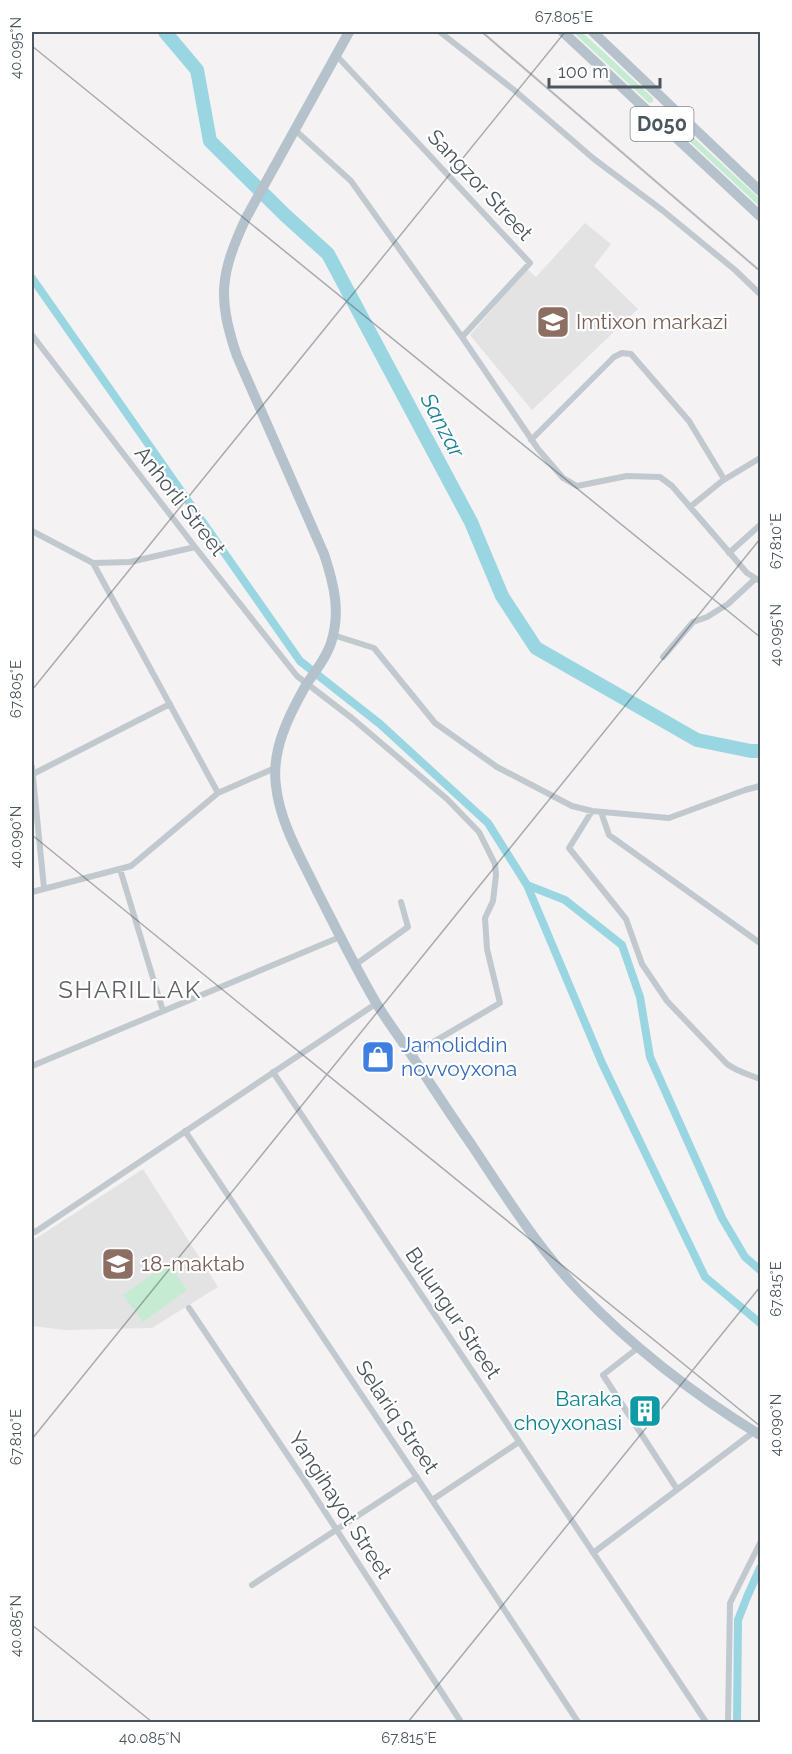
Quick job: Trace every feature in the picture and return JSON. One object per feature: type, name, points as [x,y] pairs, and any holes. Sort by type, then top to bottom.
[{"type":"main road","points":[[350,32],[246,218],[234,245],[225,275],[224,296],[227,322],[244,373],[324,554],[335,593],[336,615],[330,647],[307,684],[283,734],[275,768],[278,796],[285,822],[340,937],[376,1003],[540,1245],[579,1291],[639,1347],[695,1393],[758,1433]]},
{"type":"main road","name":"D050","points":[[563,32],[760,216]]},
{"type":"main road","name":"D050","points":[[593,32],[760,191]]},
{"type":"main road","points":[[645,109],[654,110],[658,107],[659,95]]},
{"type":"street","points":[[441,32],[514,90],[594,159],[735,270],[760,294]]},
{"type":"street","name":"Sangzor Street","points":[[336,55],[530,263],[462,338]]},
{"type":"street","points":[[295,130],[351,181],[531,440],[563,478],[577,486],[627,476],[660,477],[672,486],[747,573],[758,580],[728,604],[707,617],[693,622],[663,657]]},
{"type":"street","name":"Anhorli Street","points":[[32,335],[297,676],[353,719],[447,799],[479,832],[495,864],[493,901],[485,918],[487,949],[500,1003],[411,1055]]},
{"type":"street","points":[[531,440],[614,357],[622,353],[631,354],[689,421],[724,479]]},
{"type":"street","points":[[690,507],[724,479],[760,458]]},
{"type":"street","points":[[729,553],[760,525]]},
{"type":"street","points":[[32,531],[93,563],[130,562],[195,547]]},
{"type":"street","points":[[93,563],[219,793]]},
{"type":"street","points":[[333,635],[374,648],[435,723],[497,767],[572,806],[592,811],[669,818],[760,786]]},
{"type":"street","points":[[44,888],[32,771],[170,704]]},
{"type":"street","points":[[32,892],[131,867],[219,793],[275,768]]},
{"type":"street","points":[[592,811],[569,848],[626,919],[642,964],[667,1001],[727,1064],[738,1072],[760,1079]]},
{"type":"street","points":[[601,812],[609,835],[760,942]]},
{"type":"street","points":[[120,869],[163,1011]]},
{"type":"street","points":[[355,965],[408,927],[401,902]]},
{"type":"street","points":[[32,1066],[340,937]]},
{"type":"street","points":[[32,1230],[35,1232],[376,1003]]},
{"type":"street","name":"Bulungur Street","points":[[273,1072],[706,1722]]},
{"type":"street","name":"Selariq Street","points":[[185,1131],[578,1722]]},
{"type":"street","name":"Yangihayot Street","points":[[189,1308],[461,1722]]},
{"type":"street","points":[[639,1347],[603,1375],[677,1489]]},
{"type":"street","points":[[593,1553],[677,1489],[758,1433]]},
{"type":"street","points":[[432,1500],[519,1442]]},
{"type":"street","points":[[252,1585],[417,1477]]},
{"type":"street","points":[[728,1722],[730,1603],[760,1543]]},
{"type":"shaded area","name":"Imtixon markazi","points":[[585,223],[611,244],[594,266],[638,309],[532,410],[470,335],[527,269],[536,277]]},
{"type":"shaded area","name":"18-maktab","points":[[143,1169],[218,1287],[152,1328],[65,1330],[32,1326],[32,1241]]},
{"type":"green space","points":[[573,32],[582,32],[653,98],[653,102],[649,103]]},
{"type":"green space","points":[[669,115],[760,199],[760,207],[667,120]]},
{"type":"green space","points":[[168,1263],[187,1290],[143,1322],[123,1295]]},
{"type":"waterway","name":"Sanzar","points":[[165,32],[197,70],[210,141],[328,254],[471,522],[502,596],[536,648],[697,740],[760,751]]},
{"type":"waterway","points":[[32,278],[300,661],[380,724],[488,823],[527,885],[602,1063],[705,1277],[760,1323]]},
{"type":"waterway","points":[[527,885],[565,900],[622,945],[640,997],[650,1057],[722,1218],[745,1257],[760,1270]]},
{"type":"waterway","points":[[737,1722],[738,1620],[760,1568]]},
{"type":"railway","points":[[482,32],[760,271]]},
{"type":"place","name":"Imtixon markazi","points":[[553,322]]},
{"type":"place","name":"Jamoliddin novvoyxona","points":[[378,1057]]},
{"type":"place","name":"18-maktab","points":[[118,1264]]},
{"type":"place","name":"Baraka choyxonasi","points":[[645,1411]]},
{"type":"district","name":"SHARILLAK","points":[[130,990]]}]
